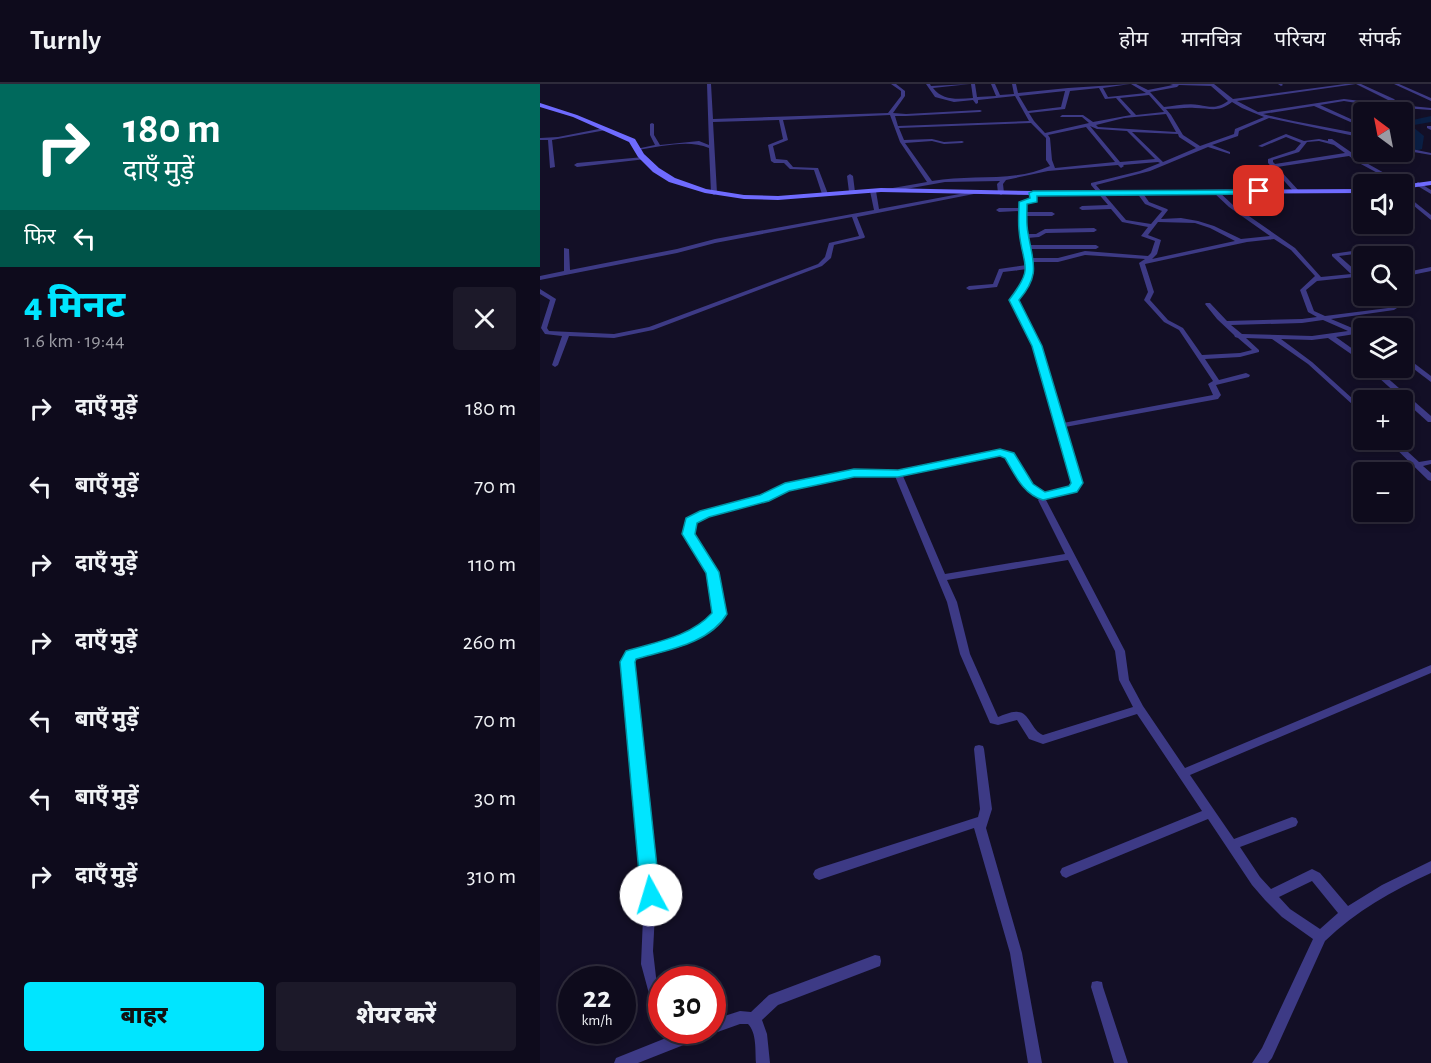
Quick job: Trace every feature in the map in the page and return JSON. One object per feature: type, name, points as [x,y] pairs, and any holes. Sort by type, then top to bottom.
[{"type":"street","points":[[708,84],[714,193]]},
{"type":"street","points":[[891,113],[904,93],[893,84]]},
{"type":"street","points":[[929,85],[968,84]]},
{"type":"street","points":[[973,84],[975,100],[986,124]]},
{"type":"street","points":[[993,84],[999,97]]},
{"type":"street","points":[[1014,84],[1016,96],[1028,112],[1032,122],[1046,134],[1049,159],[1053,167],[1049,170]]},
{"type":"street","points":[[929,85],[937,96],[950,101],[960,101],[1128,84]]},
{"type":"street","points":[[1133,84],[1157,102],[1187,142],[1201,149]]},
{"type":"street","points":[[1172,84],[1181,86]]},
{"type":"street","points":[[1162,108],[1199,106],[1220,108],[1231,101],[1356,84],[1386,96],[1394,102]]},
{"type":"street","points":[[1396,84],[1431,100]]},
{"type":"street","points":[[958,85],[960,101]]},
{"type":"street","points":[[1104,86],[1106,98],[1181,86],[1211,85],[1231,101],[1258,113],[1353,135]]},
{"type":"street","points":[[1279,86],[1285,93],[1296,99],[1315,104],[1353,122]]},
{"type":"street","points":[[1028,112],[1065,106],[1068,89]]},
{"type":"street","points":[[1117,97],[1154,132]]},
{"type":"street","points":[[1157,102],[1194,100],[1199,106]]},
{"type":"street","points":[[1258,113],[1344,100],[1356,102]]},
{"type":"street","points":[[540,105],[632,141],[644,158],[666,176],[714,193],[760,198],[873,190],[1001,193],[1353,191]]},
{"type":"street","points":[[1413,108],[1429,110]]},
{"type":"street","points":[[1056,109],[1076,129]]},
{"type":"street","points":[[710,121],[980,111]]},
{"type":"street","points":[[891,113],[902,142],[930,182]]},
{"type":"street","points":[[1046,134],[1138,115],[1167,113]]},
{"type":"street","points":[[1062,116],[1083,116],[1118,164],[1131,174]]},
{"type":"street","points":[[889,190],[930,182],[985,177],[1004,178],[1049,170],[1160,161],[1201,149],[1236,135],[1237,130],[1269,116]]},
{"type":"street","points":[[781,119],[786,140],[770,145],[774,160],[785,161],[792,168],[816,168],[825,194]]},
{"type":"street","points":[[896,127],[1032,122]]},
{"type":"street","points":[[652,124],[652,135],[658,146]]},
{"type":"street","points":[[1090,126],[1178,133]]},
{"type":"street","points":[[1318,127],[1319,132],[1353,156]]},
{"type":"street","points":[[540,139],[604,129]]},
{"type":"street","points":[[1128,130],[1160,161]]},
{"type":"street","points":[[1260,146],[1286,135],[1303,142],[1319,140],[1334,144]]},
{"type":"street","points":[[550,139],[552,167]]},
{"type":"street","points":[[902,142],[929,140],[944,143],[962,142]]},
{"type":"street","points":[[638,149],[697,142],[711,147]]},
{"type":"street","points":[[1297,192],[1270,159],[1297,151],[1303,142]]},
{"type":"street","points":[[1208,146],[1228,153]]},
{"type":"street","points":[[1413,150],[1431,154]]},
{"type":"street","points":[[540,153],[550,151]]},
{"type":"street","points":[[1274,166],[1350,154]]},
{"type":"street","points":[[577,165],[644,158]]},
{"type":"street","points":[[1160,161],[1146,170],[1093,184],[1126,222],[1170,223],[1182,220],[1208,226],[1240,241]]},
{"type":"street","points":[[1362,162],[1382,174]]},
{"type":"street","points":[[849,176],[852,192]]},
{"type":"street","points":[[1001,193],[1000,184],[1004,178]]},
{"type":"street","points":[[1413,185],[1431,183]]},
{"type":"street","points":[[1418,184],[1431,192]]},
{"type":"street","points":[[873,190],[877,212]]},
{"type":"street","points":[[540,278],[677,251],[715,241],[981,192]]},
{"type":"street","points":[[1140,192],[1147,203],[1164,209],[1144,236],[1158,240],[1154,254],[1142,264],[1151,292],[1147,300],[1166,321],[1181,329],[1218,383]]},
{"type":"street","points":[[1216,192],[1231,206],[1297,253],[1318,276],[1317,279]]},
{"type":"street","points":[[648,978],[646,950],[651,895],[632,710],[629,657],[688,638],[707,627],[719,614],[712,572],[688,534],[691,521],[696,517],[764,498],[785,487],[854,473],[898,474],[1004,453],[1010,456],[1028,487],[1043,496],[1077,486],[1037,346],[1014,300],[1026,286],[1030,264],[1024,236],[1023,202],[1034,200],[1033,193]]},
{"type":"street","points":[[1413,198],[1431,218]]},
{"type":"street","points":[[1082,208],[1111,207]]},
{"type":"street","points":[[999,210],[1052,214]]},
{"type":"street","points":[[540,291],[554,299],[545,321],[545,331],[614,336],[651,329],[815,268],[828,258],[831,244],[862,237],[854,216]]},
{"type":"street","points":[[1024,236],[1037,236],[1045,231],[1094,231]]},
{"type":"street","points":[[969,288],[995,286],[1001,270],[1080,254],[1099,253],[1148,259],[1240,241],[1275,237]]},
{"type":"street","points":[[1026,247],[1096,247],[1099,253]]},
{"type":"street","points":[[566,249],[567,272]]},
{"type":"street","points":[[1353,252],[1334,255],[1353,273]]},
{"type":"street","points":[[1413,273],[1431,269]]},
{"type":"street","points":[[1353,275],[1317,279],[1303,290],[1309,310],[1319,317],[1353,332]]},
{"type":"street","points":[[1200,357],[1257,352],[1219,318],[1208,304]]},
{"type":"street","points":[[1227,323],[1282,323],[1394,308]]},
{"type":"street","points":[[1238,336],[1330,336],[1353,332]]},
{"type":"street","points":[[555,364],[566,334]]},
{"type":"street","points":[[1272,336],[1310,363],[1353,403]]},
{"type":"street","points":[[1330,336],[1353,353]]},
{"type":"street","points":[[1413,365],[1431,380]]},
{"type":"street","points":[[1059,426],[1215,397],[1218,395],[1211,385],[1246,375]]},
{"type":"street","points":[[1383,378],[1431,420]]},
{"type":"street","points":[[1402,450],[1431,478]]},
{"type":"street","points":[[1418,465],[1431,462]]},
{"type":"street","points":[[898,474],[952,602],[965,654],[994,720],[1018,716],[1022,718],[1033,736],[1043,740],[1139,709]]},
{"type":"street","points":[[1043,496],[1042,500],[1120,651],[1124,680],[1139,709],[1256,881],[1286,913],[1321,937]]},
{"type":"street","points":[[942,578],[1071,556]]},
{"type":"street","points":[[1182,774],[1431,669]]},
{"type":"street","points":[[979,749],[986,809],[981,821],[982,840],[1016,953],[1035,1063]]},
{"type":"street","points":[[1065,872],[1210,813]]},
{"type":"street","points":[[819,874],[981,821]]},
{"type":"street","points":[[1232,845],[1292,822]]},
{"type":"street","points":[[1259,1063],[1267,1053],[1321,937],[1346,913],[1367,899],[1431,867]]},
{"type":"street","points":[[1269,896],[1312,875],[1317,877],[1346,913]]},
{"type":"street","points":[[753,1019],[774,1000],[874,961]]},
{"type":"street","points":[[1097,987],[1121,1063]]},
{"type":"street","points":[[726,1021],[739,1016],[747,1016],[759,1024],[763,1063]]},
{"type":"street","points":[[621,1063],[661,1044]]},
{"type":"waterway","points":[[1418,149],[1420,136],[1408,128],[1411,123],[1431,119]]},
{"type":"route","points":[[651,895],[628,662],[629,657],[638,652],[688,638],[707,627],[716,620],[719,614],[718,597],[709,564],[690,540],[688,534],[691,521],[704,514],[770,496],[785,487],[854,473],[898,474],[1000,452],[1010,456],[1028,487],[1043,496],[1073,489],[1077,483],[1037,346],[1014,300],[1026,286],[1030,272],[1030,260],[1023,231],[1023,202],[1034,200],[1033,193],[1259,191]]}]
